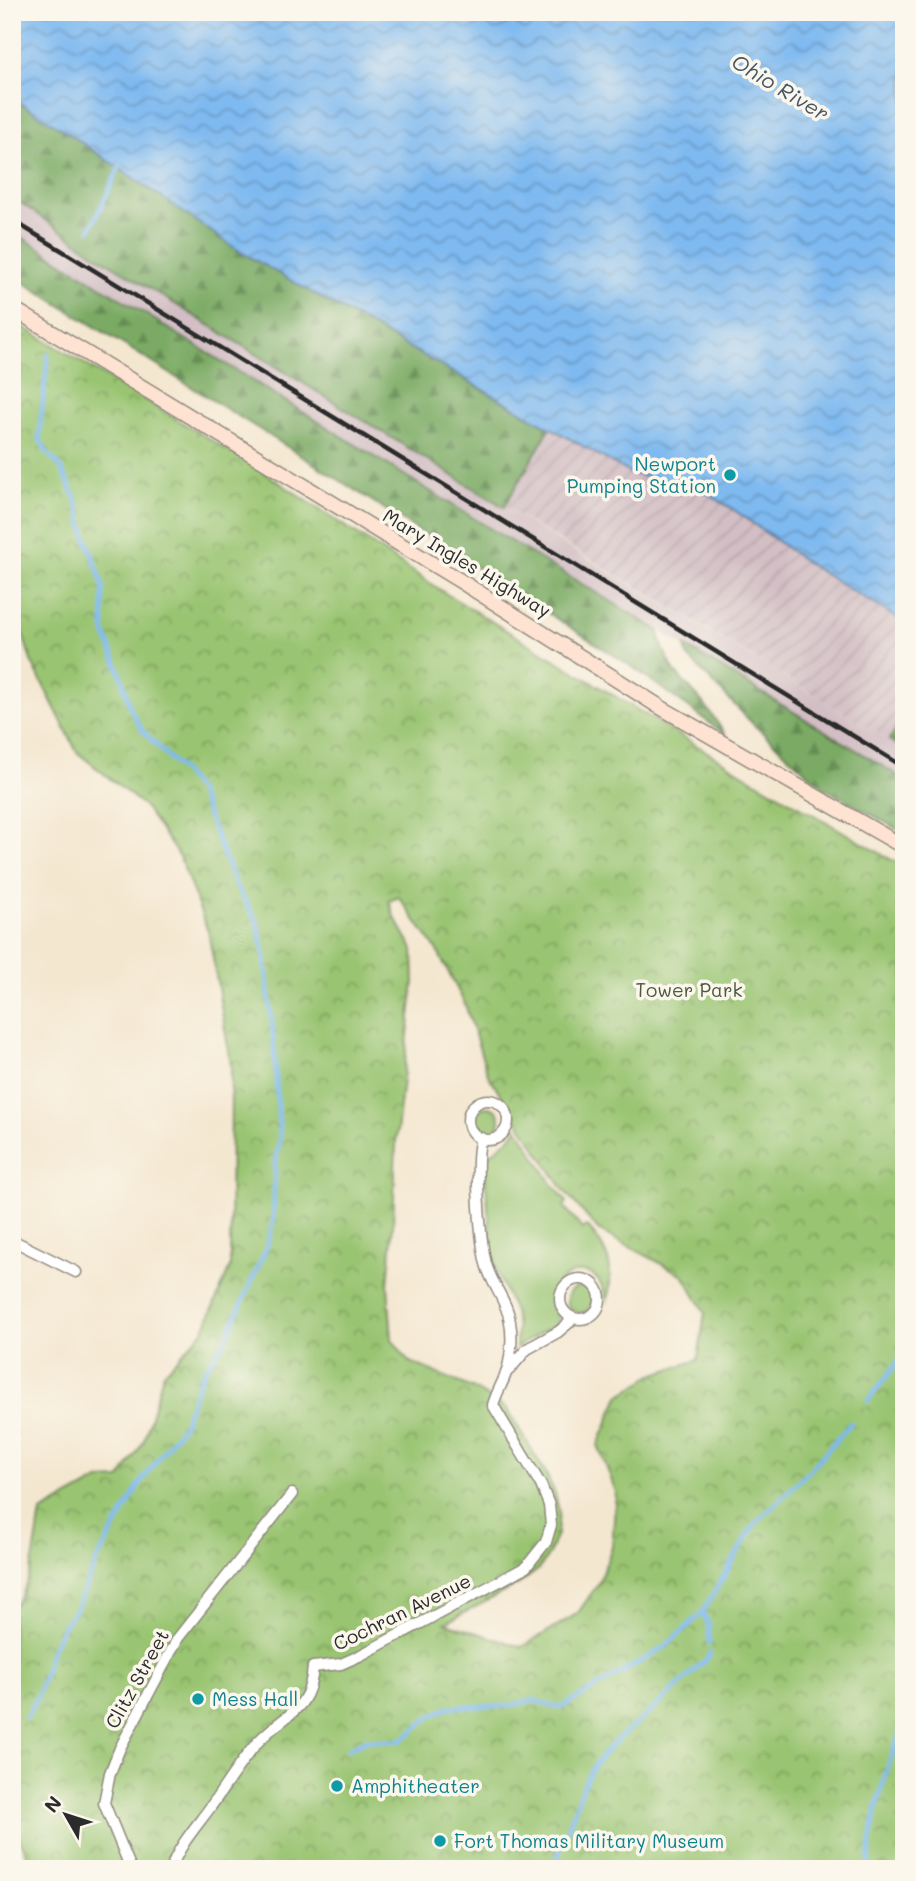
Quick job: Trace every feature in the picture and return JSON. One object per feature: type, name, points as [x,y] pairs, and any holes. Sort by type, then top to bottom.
[{"type":"street","name":"Mary Ingles Highway","points":[[12,308],[474,589],[660,707],[904,847]]},
{"type":"street","points":[[481,1139],[478,1156],[482,1242],[488,1271],[510,1322],[506,1374]]},
{"type":"street","points":[[12,1240],[76,1272]]},
{"type":"street","points":[[506,1374],[527,1349],[570,1322],[569,1316]]},
{"type":"street","name":"Cochran Avenue","points":[[171,1869],[174,1858],[246,1756],[268,1732],[293,1713],[306,1697],[312,1685],[313,1667],[341,1664],[359,1657],[500,1583],[526,1567],[537,1556],[546,1542],[551,1525],[549,1505],[541,1485],[493,1405],[496,1391],[506,1374]]},
{"type":"street","name":"Clitz Street","points":[[131,1869],[104,1803],[110,1773],[120,1748],[178,1637],[292,1494]]},
{"type":"shaded area","points":[[12,197],[102,259],[563,544],[904,749],[904,779],[507,539],[12,231]]},
{"type":"shaded area","points":[[720,426],[774,539],[813,567],[904,622],[904,717],[889,740],[504,507],[551,428],[632,474]]},
{"type":"green space","points":[[12,98],[59,127],[241,252],[550,428],[504,507],[102,259],[12,197]]},
{"type":"green space","points":[[12,231],[658,630],[674,671],[704,704],[726,735],[634,668],[12,275]]},
{"type":"green space","name":"Tower Park","points":[[12,320],[256,467],[448,595],[752,779],[904,867],[904,1869],[34,1869],[12,1822],[12,1608],[29,1576],[41,1512],[99,1480],[120,1479],[144,1441],[163,1374],[204,1330],[230,1267],[231,1065],[209,934],[180,858],[144,806],[77,752],[31,661],[12,598]],"holes":[[[399,897],[438,952],[465,1004],[488,1075],[563,1189],[598,1230],[683,1275],[705,1312],[698,1360],[652,1375],[619,1396],[598,1445],[616,1492],[612,1547],[599,1582],[578,1613],[522,1647],[445,1623],[519,1584],[539,1569],[557,1534],[559,1511],[555,1493],[507,1409],[472,1388],[408,1361],[392,1339],[388,1286],[396,1141],[414,982],[413,949],[394,916],[389,901]]]},
{"type":"green space","points":[[685,646],[904,779],[904,833],[824,788],[754,725],[687,656]]},
{"type":"green space","points":[[904,717],[904,749],[889,740]]},
{"type":"green space","points":[[487,1107],[496,1111],[500,1120],[496,1129],[487,1133],[478,1129],[474,1120],[478,1111]]},
{"type":"green space","points":[[517,1127],[553,1185],[567,1202],[564,1206],[582,1229],[587,1226],[601,1244],[608,1260],[610,1279],[607,1301],[601,1285],[592,1275],[579,1272],[566,1276],[557,1287],[553,1298],[558,1318],[556,1326],[516,1348],[517,1327],[514,1312],[493,1262],[484,1164]]},
{"type":"green space","points":[[580,1287],[589,1291],[593,1300],[589,1309],[580,1313],[571,1309],[567,1300],[571,1291]]},
{"type":"water","name":"Ohio River","points":[[12,12],[904,12],[904,622],[813,567],[737,512],[694,485],[632,474],[241,252],[59,127],[12,98]]},
{"type":"waterway","points":[[90,230],[121,164]]},
{"type":"waterway","points":[[26,1717],[37,1698],[50,1653],[61,1630],[78,1605],[97,1560],[139,1485],[183,1425],[202,1374],[225,1341],[266,1249],[273,1223],[275,1164],[280,1138],[273,1034],[264,951],[257,922],[235,884],[199,793],[183,772],[142,730],[130,707],[104,630],[103,585],[76,499],[60,466],[47,453],[39,437],[48,355]]},
{"type":"waterway","points":[[868,1401],[904,1354]]},
{"type":"waterway","points":[[348,1749],[366,1740],[400,1741],[430,1717],[449,1707],[508,1706],[534,1700],[554,1707],[564,1706],[664,1648],[702,1613],[754,1525],[809,1471],[851,1423]]},
{"type":"waterway","points":[[702,1613],[709,1625],[709,1644]]},
{"type":"waterway","points":[[553,1869],[586,1779],[600,1757],[671,1693],[710,1653]]},
{"type":"waterway","points":[[869,1869],[872,1833],[880,1796],[904,1725]]},
{"type":"railway","points":[[12,220],[904,767]]},
{"type":"place","name":"Newport Pumping Station","points":[[730,475]]},
{"type":"place","name":"Mess Hall","points":[[198,1699]]},
{"type":"place","name":"Amphitheater","points":[[337,1786]]},
{"type":"place","name":"Fort Thomas Military Museum","points":[[440,1841]]}]
